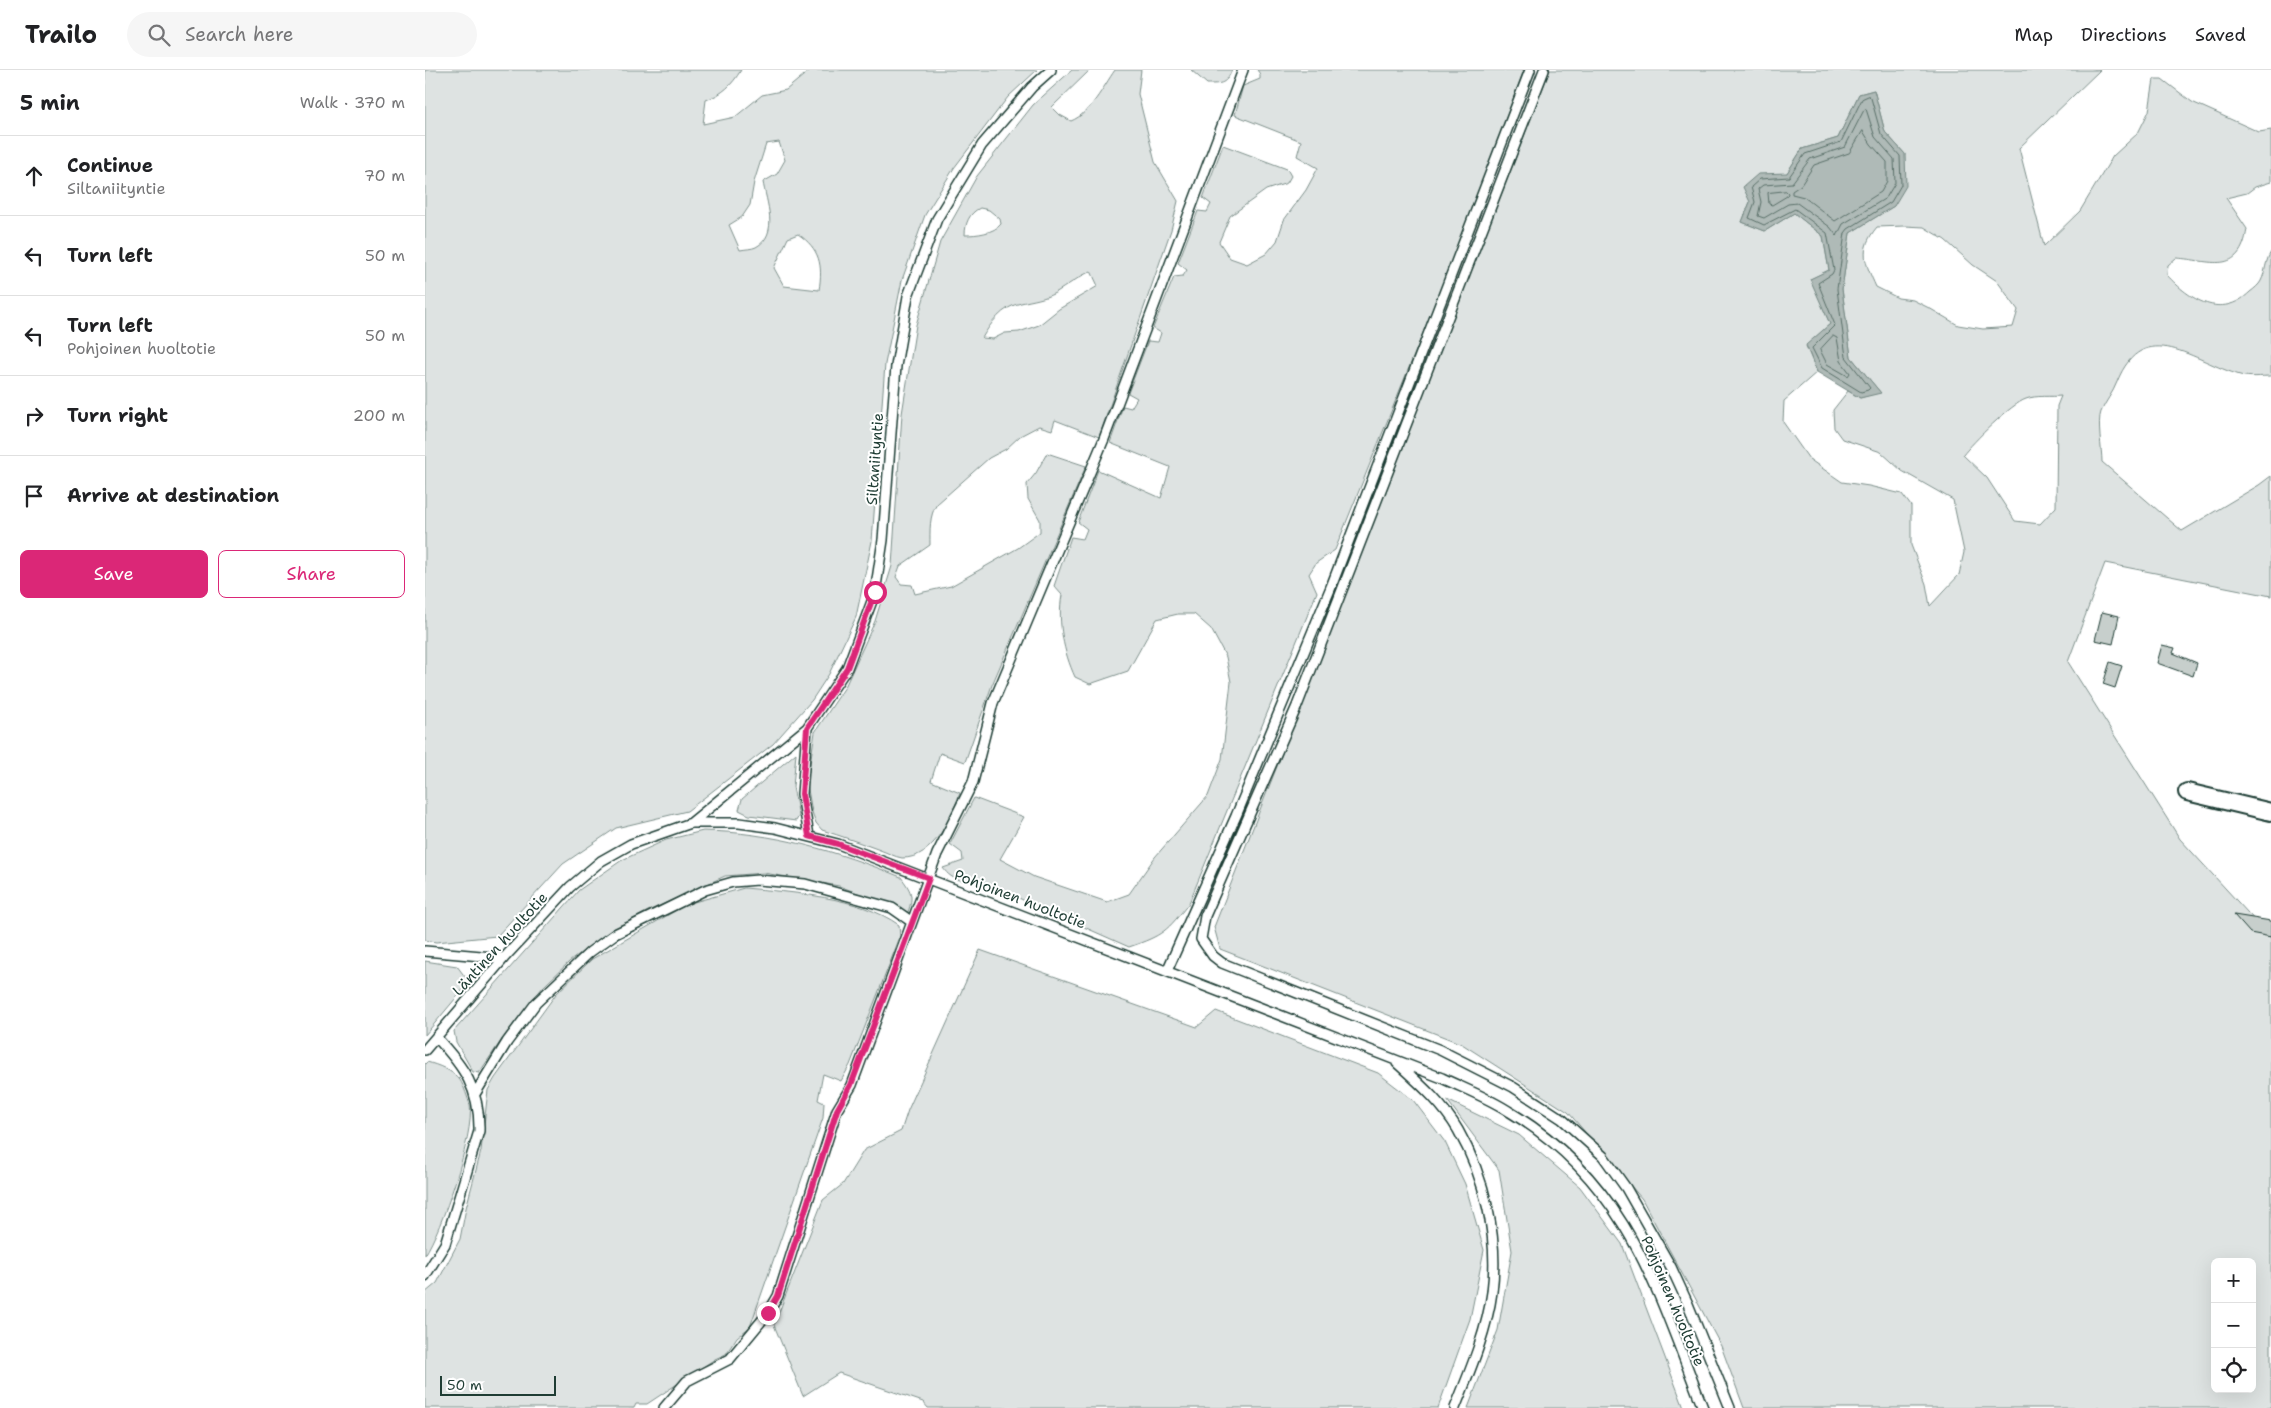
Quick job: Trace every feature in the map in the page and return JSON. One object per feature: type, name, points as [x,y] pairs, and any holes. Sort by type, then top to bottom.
[{"type":"street","points":[[2187,792],[2271,812]]},
{"type":"lane","name":"Siltaniityntie","points":[[691,823],[807,728],[847,668],[875,592],[883,540],[896,366],[908,296],[937,219],[982,145],[1032,88],[1051,70]]},
{"type":"lane","points":[[663,1408],[687,1381],[731,1359],[768,1313],[778,1296],[837,1110],[851,1085],[937,854],[973,782],[993,703],[1104,440],[1243,70]]},
{"type":"lane","points":[[1167,971],[1236,816],[1331,587],[1530,70]]},
{"type":"lane","points":[[1544,70],[1303,691],[1205,916],[1201,939],[1213,956],[1222,964],[1440,1050],[1513,1087],[1562,1118],[1603,1156],[1626,1188],[1671,1268],[1688,1304],[1730,1408]]},
{"type":"lane","points":[[807,728],[802,794],[809,836]]},
{"type":"lane","name":"Pohjoinen huoltotie","points":[[601,861],[631,844],[691,823],[739,823],[775,828],[809,836],[838,844],[929,878],[1442,1078],[1511,1112],[1552,1142],[1590,1178],[1622,1220],[1652,1278],[1703,1408]]},
{"type":"lane","name":"Läntinen huoltotie","points":[[425,1050],[504,958],[570,887],[601,861]]},
{"type":"lane","points":[[475,1094],[507,1042],[535,1004],[590,952],[615,934],[705,890],[733,882],[759,880],[805,884],[892,908],[912,922]]},
{"type":"lane","points":[[425,952],[504,958]]},
{"type":"lane","points":[[425,1276],[445,1244],[479,1131],[479,1115],[475,1094],[458,1060],[436,1037]]},
{"type":"lane","name":"Pohjoinen huoltotie","points":[[1393,1059],[1427,1091],[1457,1130],[1478,1172],[1489,1212],[1493,1252],[1492,1292],[1483,1332],[1455,1408]]},
{"type":"shaded area","points":[[425,70],[741,70],[727,88],[706,100],[703,124],[735,117],[762,95],[786,90],[810,70],[1037,70],[1008,97],[954,168],[925,215],[902,280],[885,364],[872,541],[856,617],[829,674],[812,700],[773,744],[687,811],[616,828],[563,864],[497,936],[436,942],[425,940]],"holes":[[[779,142],[785,160],[777,174],[763,182],[770,217],[768,234],[756,247],[740,250],[729,225],[742,217],[750,205],[754,182],[766,144]],[[798,234],[811,246],[818,258],[821,273],[819,290],[784,286],[774,268],[788,238]]]},
{"type":"shaded area","points":[[1072,70],[1090,70],[1052,107],[1060,115],[1071,121],[1091,106],[1115,70],[1141,70],[1138,94],[1155,162],[1178,201],[1171,230],[1099,437],[1055,420],[1052,430],[1039,426],[1020,436],[1006,449],[989,458],[937,504],[931,518],[930,545],[900,566],[896,577],[901,584],[912,585],[915,594],[951,586],[1018,548],[1040,532],[1040,520],[1028,499],[1027,484],[1036,473],[1047,453],[1086,466],[992,685],[965,762],[940,753],[931,781],[960,793],[952,813],[940,835],[923,852],[913,856],[896,857],[822,830],[816,823],[807,784],[815,732],[845,687],[875,621],[892,566],[902,414],[916,325],[940,242],[977,176],[1033,105]],"holes":[[[980,208],[989,210],[1000,219],[1001,224],[994,230],[980,234],[965,235],[968,219]],[[1091,271],[1098,286],[1059,309],[1039,325],[1019,332],[1005,333],[993,339],[982,338],[993,321],[1008,308],[1051,295]]]},
{"type":"shaded area","points":[[1191,70],[1232,70],[1225,81],[1207,84]]},
{"type":"shaded area","points":[[1257,70],[1524,70],[1457,249],[1335,550],[1316,563],[1309,574],[1317,592],[1189,903],[1164,931],[1129,947],[978,880],[958,880],[950,876],[943,868],[963,861],[962,853],[950,844],[974,798],[1024,817],[1000,859],[1034,877],[1107,902],[1129,894],[1155,857],[1208,796],[1222,759],[1231,682],[1226,657],[1211,629],[1194,614],[1178,614],[1157,619],[1128,671],[1090,684],[1075,677],[1071,668],[1061,626],[1062,595],[1054,586],[1071,537],[1083,539],[1087,529],[1078,522],[1098,470],[1161,498],[1170,467],[1110,443],[1123,406],[1131,408],[1137,398],[1128,393],[1148,341],[1158,342],[1161,333],[1153,328],[1174,277],[1183,276],[1187,270],[1178,263],[1198,211],[1207,212],[1211,204],[1203,198],[1223,145],[1287,169],[1291,176],[1287,183],[1266,190],[1230,216],[1219,242],[1230,258],[1247,264],[1266,254],[1277,241],[1284,220],[1306,190],[1318,168],[1297,156],[1301,141],[1235,115],[1243,86],[1260,79],[1260,74]]},
{"type":"shaded area","points":[[1550,70],[2100,70],[2019,148],[2044,246],[2080,211],[2113,156],[2138,133],[2149,111],[2154,79],[2162,79],[2192,102],[2259,132],[2271,130],[2271,182],[2255,187],[2247,193],[2226,198],[2247,229],[2238,254],[2230,260],[2222,262],[2176,258],[2168,265],[2167,275],[2196,299],[2217,306],[2228,305],[2239,300],[2259,284],[2271,252],[2271,376],[2251,377],[2240,375],[2171,348],[2156,347],[2141,351],[2128,362],[2101,412],[2099,422],[2102,462],[2182,531],[2271,476],[2271,596],[2105,563],[2068,662],[2180,839],[2271,938],[2271,1408],[1744,1408],[1721,1346],[1642,1199],[1568,1112],[1462,1044],[1220,949],[1214,927]],"holes":[[[1874,90],[1885,132],[1905,154],[1894,206],[1850,233],[1842,289],[1851,357],[1880,392],[1860,398],[1848,391],[1833,410],[1834,428],[1842,439],[1881,452],[1902,471],[1953,500],[1964,552],[1959,575],[1930,606],[1926,584],[1911,545],[1911,506],[1902,494],[1842,482],[1809,459],[1783,422],[1784,401],[1817,372],[1806,346],[1830,324],[1811,279],[1829,270],[1823,236],[1794,213],[1765,231],[1742,222],[1750,202],[1787,173],[1802,149],[1838,138],[1859,94]],[[1877,227],[1924,227],[1945,240],[1973,265],[1997,281],[2018,310],[2013,327],[1983,329],[1958,325],[1913,300],[1898,298],[1876,287],[1866,263],[1865,250],[1867,243]],[[2061,396],[2057,406],[2056,507],[2040,524],[2015,521],[1987,478],[1963,455],[1975,441],[2019,402],[2034,397]]]},
{"type":"shaded area","points":[[796,753],[793,787],[799,816],[796,821],[749,815],[739,810],[742,799]]},
{"type":"shaded area","points":[[703,831],[729,832],[779,839],[828,851],[901,877],[911,893],[908,912],[839,886],[764,873],[725,876],[648,911],[604,935],[569,962],[543,987],[505,1035],[479,1073],[473,1072],[456,1042],[454,1031],[579,890],[622,860],[666,840]]},
{"type":"shaded area","points":[[744,888],[803,894],[865,908],[899,925],[900,937],[850,1065],[841,1081],[823,1074],[818,1100],[824,1103],[823,1118],[750,1327],[737,1337],[726,1354],[715,1359],[647,1404],[636,1404],[634,1408],[425,1408],[425,1293],[437,1283],[460,1239],[481,1151],[488,1090],[495,1078],[556,994],[592,959],[687,904]]},
{"type":"shaded area","points":[[980,950],[1197,1027],[1216,1011],[1378,1073],[1413,1100],[1445,1142],[1465,1184],[1484,1250],[1470,1319],[1438,1408],[928,1408],[923,1402],[839,1373],[803,1396],[774,1325],[823,1200],[843,1184],[864,1150],[901,1131],[908,1110]]},
{"type":"shaded area","points":[[425,961],[457,966],[466,978],[466,986],[425,1035]]},
{"type":"shaded area","points":[[427,1062],[440,1066],[457,1076],[470,1105],[470,1119],[462,1159],[448,1205],[425,1255],[425,1064]]},
{"type":"shaded area","points":[[1447,1100],[1519,1135],[1580,1187],[1622,1244],[1684,1408],[1468,1408],[1498,1330],[1512,1251],[1499,1170]]},
{"type":"water","points":[[1874,90],[1885,132],[1905,154],[1906,186],[1894,206],[1850,233],[1842,289],[1851,357],[1881,393],[1860,398],[1817,372],[1806,345],[1830,324],[1810,279],[1829,270],[1823,236],[1794,213],[1765,231],[1742,222],[1750,202],[1743,187],[1758,174],[1787,173],[1802,149],[1838,138],[1859,94]]},
{"type":"building","points":[[2102,612],[2119,616],[2113,644],[2095,640]]},
{"type":"building","points":[[2162,645],[2175,648],[2173,653],[2197,663],[2193,676],[2157,663]]},
{"type":"building","points":[[2110,662],[2122,666],[2115,688],[2103,684]]},
{"type":"building","points":[[2234,915],[2271,921],[2271,937],[2250,933]]},
{"type":"route","points":[[768,1313],[778,1296],[837,1110],[851,1085],[929,878],[838,844],[809,836],[802,794],[807,728],[847,668],[875,592]]}]
